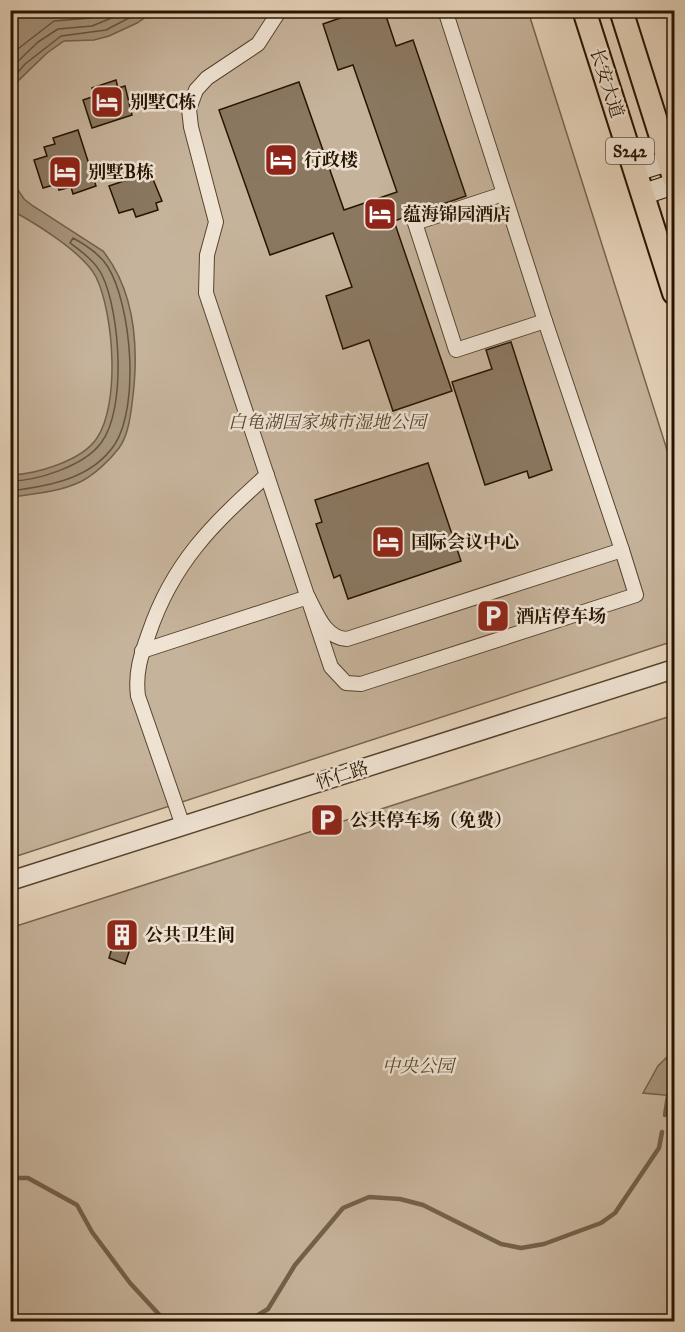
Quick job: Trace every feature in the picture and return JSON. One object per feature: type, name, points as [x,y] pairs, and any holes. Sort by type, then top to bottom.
[{"type":"main road","name":"长安大道","points":[[584,10],[675,293]]},
{"type":"main road","name":"长安大道","points":[[621,10],[673,166]]},
{"type":"main road","points":[[636,171],[673,166]]},
{"type":"main road","points":[[644,194],[675,184]]},
{"type":"street","points":[[280,10],[258,44],[222,67],[196,90],[189,109],[191,127],[216,222],[207,255],[206,293],[331,667],[339,677],[353,686],[636,595],[544,321],[446,10]]},
{"type":"street","points":[[503,194],[415,223],[425,255],[456,350],[544,321]]},
{"type":"street","points":[[183,826],[138,696],[136,676],[157,609],[178,569],[197,542],[267,475]]},
{"type":"street","points":[[308,597],[333,636],[347,639],[622,550]]},
{"type":"street","points":[[142,651],[308,597]]},
{"type":"street","name":"怀仁路","points":[[10,881],[675,669]]},
{"type":"green space","name":"白龟湖国家城市湿地公园","points":[[10,11],[528,11],[674,472],[674,641],[11,858]]},
{"type":"green space","name":"中央公园","points":[[674,715],[674,1321],[11,1321],[10,928]]},
{"type":"water","points":[[11,10],[154,11],[137,23],[109,36],[94,40],[64,41],[47,53],[18,81],[11,112]]},
{"type":"water","points":[[10,178],[24,199],[103,251],[123,286],[133,324],[135,344],[132,404],[125,438],[119,448],[92,475],[74,485],[47,492],[11,497],[11,475],[45,469],[70,460],[97,438],[109,404],[112,359],[107,313],[96,277],[81,258],[70,249],[11,210]]},
{"type":"water","points":[[674,1050],[674,1096],[643,1093],[658,1066]]},
{"type":"building","name":"蕴海锦园酒店","points":[[363,10],[384,10],[396,46],[413,40],[466,196],[394,221],[452,391],[393,411],[369,340],[343,349],[326,296],[352,287],[333,233],[270,255],[219,110],[299,82],[344,210],[397,192],[353,65],[338,70],[323,24]]},
{"type":"building","name":"别墅C栋","points":[[116,80],[118,88],[125,86],[132,115],[92,128],[83,100],[95,96],[92,88]]},
{"type":"building","name":"别墅B栋","points":[[78,130],[96,186],[73,194],[71,187],[59,190],[57,184],[43,188],[34,160],[47,156],[44,147],[55,144],[53,138]]},
{"type":"building","points":[[150,172],[162,201],[156,203],[158,210],[136,217],[133,209],[119,213],[109,186]]},
{"type":"building","points":[[511,342],[552,470],[529,478],[527,471],[485,485],[452,382],[492,369],[486,350]]},
{"type":"building","name":"国际会议中心","points":[[428,463],[461,561],[348,599],[340,575],[334,578],[316,524],[322,522],[315,500]]},
{"type":"building","name":"公共卫生间","points":[[114,941],[131,946],[125,964],[109,958]]},
{"type":"waterway","points":[[665,1115],[668,1096]]},
{"type":"waterway","points":[[246,1322],[268,1309],[295,1265],[343,1208],[369,1197],[400,1199],[423,1205],[501,1244],[521,1248],[544,1244],[601,1223],[615,1213],[659,1148],[662,1132]]},
{"type":"waterway","points":[[10,1178],[28,1178],[77,1205],[92,1232],[130,1283],[166,1322]]},
{"type":"place","name":"别墅C栋","points":[[107,102]]},
{"type":"place","name":"行政楼","points":[[281,160]]},
{"type":"place","name":"别墅B栋","points":[[65,172]]},
{"type":"place","name":"蕴海锦园酒店","points":[[380,214]]},
{"type":"place","name":"国际会议中心","points":[[388,542]]},
{"type":"place","name":"酒店停车场","points":[[493,616]]},
{"type":"place","name":"公共停车场（免费）","points":[[327,820]]},
{"type":"place","name":"公共卫生间","points":[[122,935]]}]
